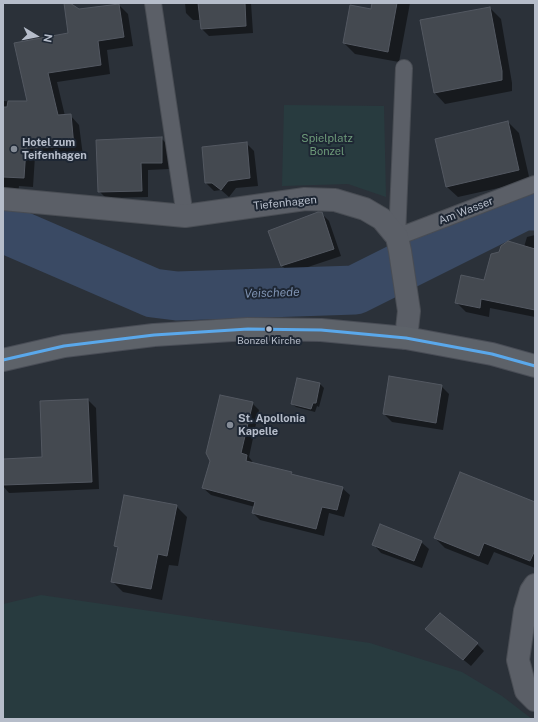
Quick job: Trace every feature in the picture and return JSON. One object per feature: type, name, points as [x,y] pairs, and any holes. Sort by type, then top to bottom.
[{"type":"main road","points":[[3,360],[64,346],[147,336],[248,329],[321,330],[406,338],[492,354],[535,366]]},
{"type":"street","name":"Tiefenhagen","points":[[3,199],[185,216],[305,199],[335,200],[365,209],[382,219],[398,244]]},
{"type":"street","points":[[398,244],[409,311],[406,338]]},
{"type":"street","points":[[535,585],[531,590],[524,611],[518,660],[526,691],[535,700]]},
{"type":"lane","points":[[153,3],[185,216]]},
{"type":"lane","points":[[398,244],[404,68]]},
{"type":"lane","name":"Am Wasser","points":[[398,244],[535,184]]},
{"type":"green space","name":"Spielplatz Bonzel","points":[[284,105],[384,106],[386,197],[348,184],[282,186]]},
{"type":"green space","points":[[41,595],[370,643],[462,672],[502,696],[532,719],[3,719],[3,604]]},
{"type":"building","points":[[64,3],[70,3],[79,9],[119,4],[124,37],[98,41],[101,65],[48,73],[58,115],[71,114],[74,147],[26,148],[24,178],[3,177],[3,107],[7,107],[8,101],[27,101],[14,43],[68,33]]},
{"type":"building","points":[[198,3],[245,3],[246,26],[201,29]]},
{"type":"building","points":[[372,3],[397,3],[388,52],[343,43],[350,5],[371,9]]},
{"type":"building","points":[[490,7],[502,71],[502,80],[434,93],[420,20]]},
{"type":"building","points":[[508,121],[519,170],[446,187],[435,139]]},
{"type":"building","points":[[162,137],[162,163],[141,163],[142,191],[98,192],[96,140]]},
{"type":"building","points":[[247,142],[250,178],[228,181],[221,190],[212,183],[205,183],[202,147]]},
{"type":"building","points":[[318,212],[322,212],[334,249],[281,266],[268,231]]},
{"type":"building","points":[[508,241],[535,249],[535,310],[481,299],[480,308],[455,303],[461,275],[484,280],[491,254],[499,252],[501,246]]},
{"type":"building","points":[[389,376],[442,385],[436,423],[383,414]]},
{"type":"building","points":[[297,378],[320,383],[316,403],[313,403],[311,409],[291,404]]},
{"type":"building","points":[[220,395],[253,402],[241,453],[247,455],[246,461],[292,472],[291,474],[343,487],[337,510],[322,507],[316,529],[252,513],[255,502],[202,488],[210,461],[206,453]]},
{"type":"building","points":[[88,399],[92,482],[3,485],[3,459],[42,457],[40,401]]},
{"type":"building","points":[[460,472],[535,502],[535,550],[530,561],[484,543],[479,556],[434,538]]},
{"type":"building","points":[[124,495],[177,505],[167,556],[158,554],[151,589],[111,582],[118,547],[114,546]]},
{"type":"building","points":[[380,524],[422,541],[414,561],[372,545]]},
{"type":"building","points":[[440,613],[478,643],[463,660],[425,629]]},
{"type":"waterway","name":"Veischede","points":[[3,228],[153,293],[177,296],[355,290],[523,206],[535,206]]},
{"type":"transit line","points":[[3,360],[64,346],[154,335],[248,329],[321,330],[406,338],[492,354],[535,366]]},
{"type":"place","name":"Hotel zum Teifenhagen","points":[[14,149]]},
{"type":"place","name":"Bonzel Kirche","points":[[269,329]]},
{"type":"place","name":"St. Apollonia Kapelle","points":[[230,425]]}]
